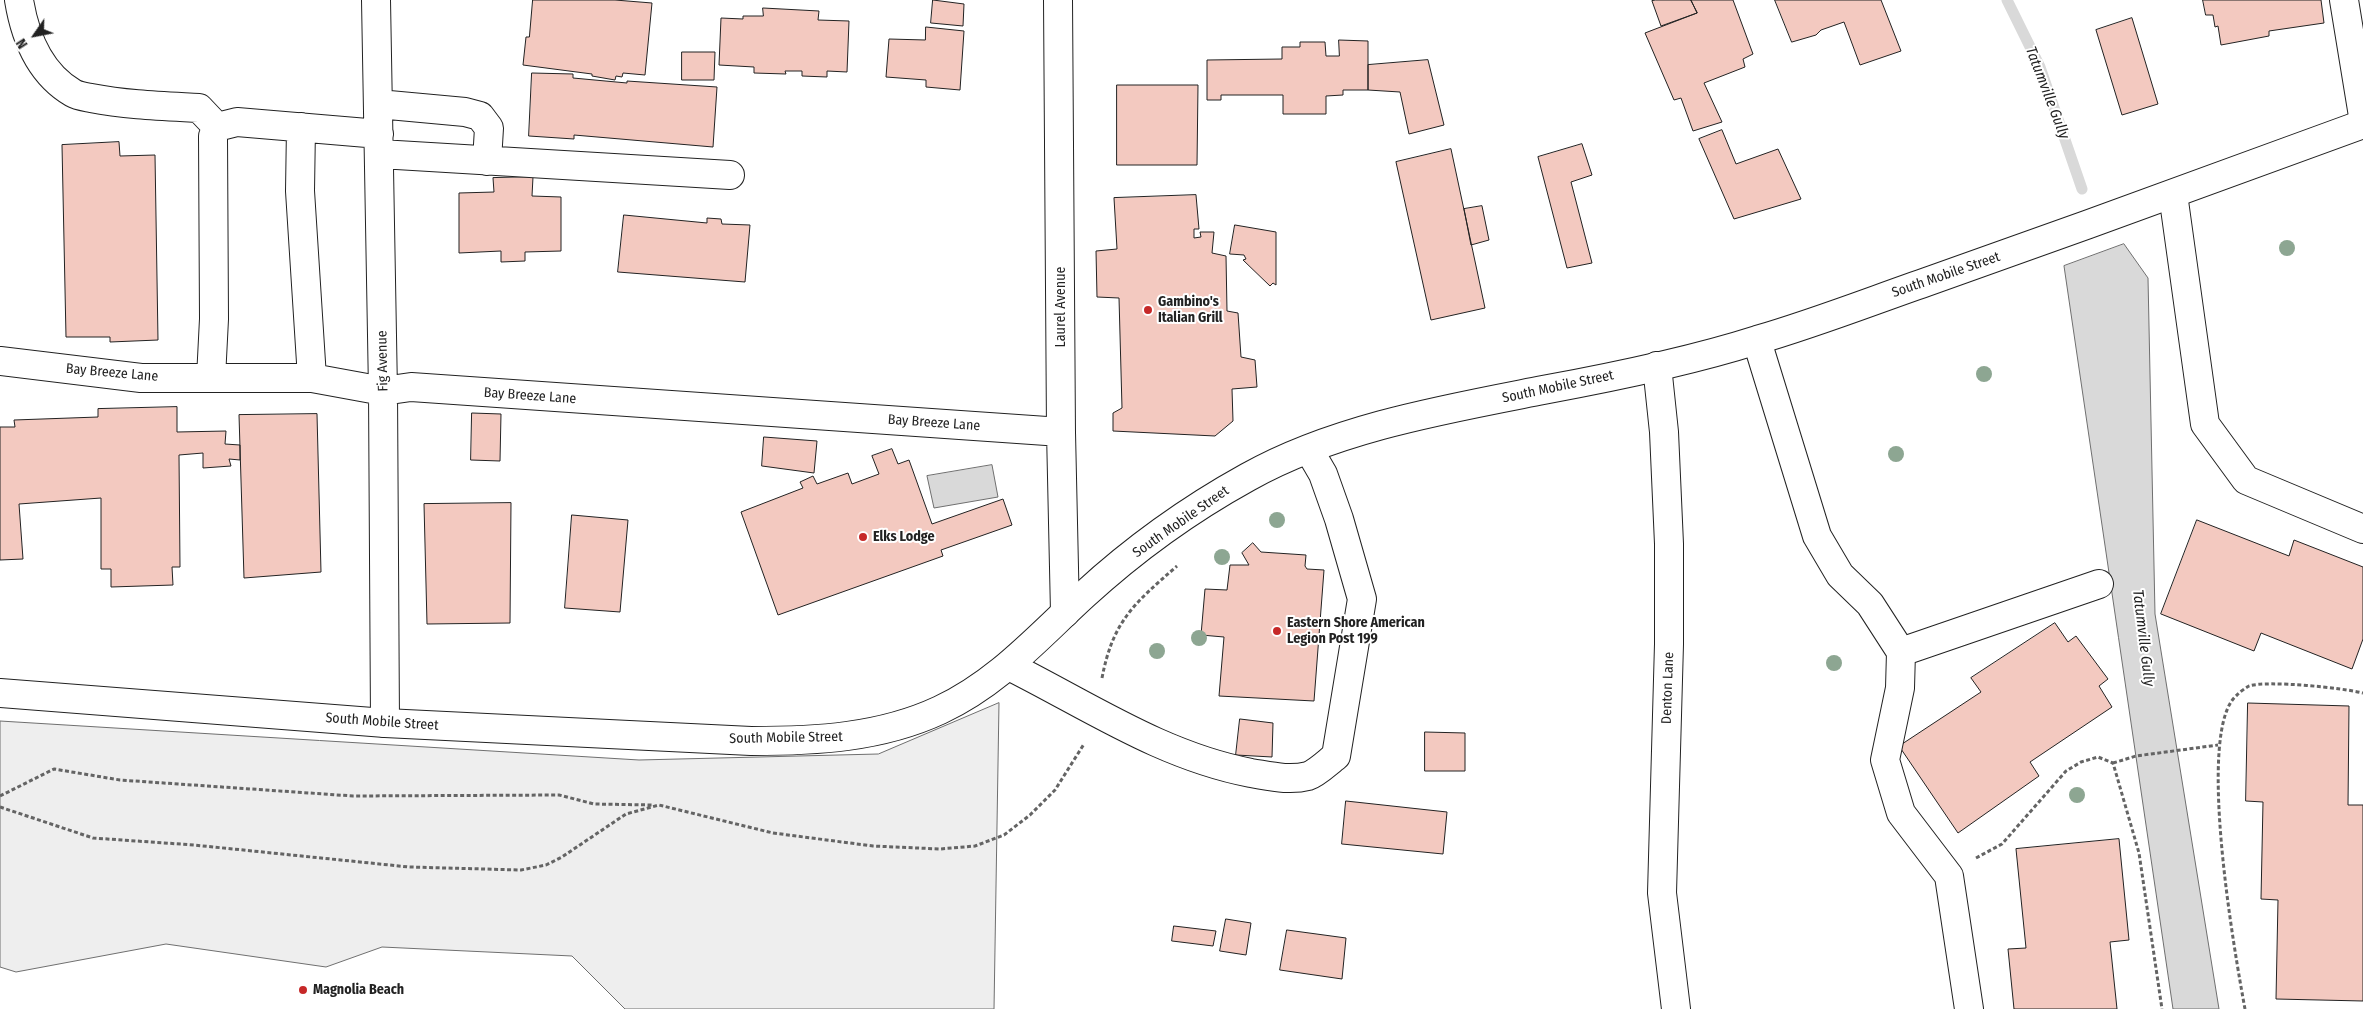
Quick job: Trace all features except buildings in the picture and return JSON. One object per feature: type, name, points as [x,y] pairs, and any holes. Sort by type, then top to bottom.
[{"type":"street","points":[[19,0],[24,30],[36,55],[48,72],[74,94],[119,103],[198,108],[217,127]]},
{"type":"street","name":"Fig Avenue","points":[[376,0],[384,391],[385,723]]},
{"type":"street","name":"Laurel Avenue","points":[[1058,0],[1061,432],[1065,613]]},
{"type":"street","points":[[2344,0],[2363,116]]},
{"type":"street","points":[[378,104],[465,112],[480,116],[489,128],[487,161]]},
{"type":"street","points":[[217,127],[237,122],[301,126],[379,144],[487,161],[730,175]]},
{"type":"street","name":"South Mobile Street","points":[[0,692],[385,723],[751,741],[804,741],[851,737],[901,725],[941,710],[993,680],[1065,613],[1138,550],[1196,509],[1251,475],[1309,450],[1361,431],[1436,411],[1657,366],[1757,341],[2173,194],[2363,124]]},
{"type":"street","points":[[301,126],[300,191],[312,378]]},
{"type":"street","points":[[211,378],[214,318],[213,136],[217,127]]},
{"type":"street","points":[[2173,194],[2205,424],[2246,480],[2363,529]]},
{"type":"street","points":[[1757,341],[1817,536],[1840,575],[1870,604],[1901,652],[1900,688],[1885,760],[1901,812],[1949,876],[1969,1009]]},
{"type":"street","name":"Bay Breeze Lane","points":[[0,361],[141,378],[312,378],[384,391],[411,388],[1061,432]]},
{"type":"street","name":"Denton Lane","points":[[1657,366],[1664,432],[1669,544],[1669,644],[1662,893],[1676,1009]]},
{"type":"street","points":[[1009,666],[1075,699],[1093,712],[1154,743],[1219,767],[1282,779],[1309,775],[1336,756],[1362,600],[1340,519],[1323,474],[1309,450]]},
{"type":"street","points":[[1901,652],[2099,584]]},
{"type":"path","points":[[2245,1009],[2224,878],[2218,785],[2218,745],[2223,721],[2235,697],[2250,686],[2284,684],[2352,690],[2363,693]]},
{"type":"path","points":[[0,796],[54,769],[120,780],[353,796],[559,795],[594,804],[659,805],[774,833],[864,845],[940,849],[975,846],[1004,835],[1030,815],[1055,790],[1083,747],[1086,738]]},
{"type":"path","points":[[1949,876],[1983,853],[2002,844],[2066,771],[2081,762],[2098,758],[2113,763],[2136,756],[2218,745]]},
{"type":"path","points":[[2113,763],[2139,853],[2162,1009]]},
{"type":"path","points":[[0,806],[93,838],[194,845],[409,867],[521,870],[546,866],[626,814],[659,805]]},
{"type":"shaded area","points":[[999,703],[994,1009],[625,1009],[572,956],[382,947],[326,967],[166,944],[16,972],[0,967],[0,721],[639,760],[878,754]]},
{"type":"water","points":[[2124,244],[2148,278],[2155,614],[2219,1009],[2173,1009],[2064,266]]},
{"type":"water","points":[[992,465],[998,497],[934,508],[927,476]]},
{"type":"waterway","name":"Tatumville Gully","points":[[2007,0],[2040,67],[2082,189]]},
{"type":"place","name":"Gambino's Italian Grill","points":[[1148,310]]},
{"type":"place","name":"Elks Lodge","points":[[863,537]]},
{"type":"place","name":"Eastern Shore American Legion Post 199","points":[[1277,631]]},
{"type":"place","name":"Magnolia Beach","points":[[303,990]]}]
